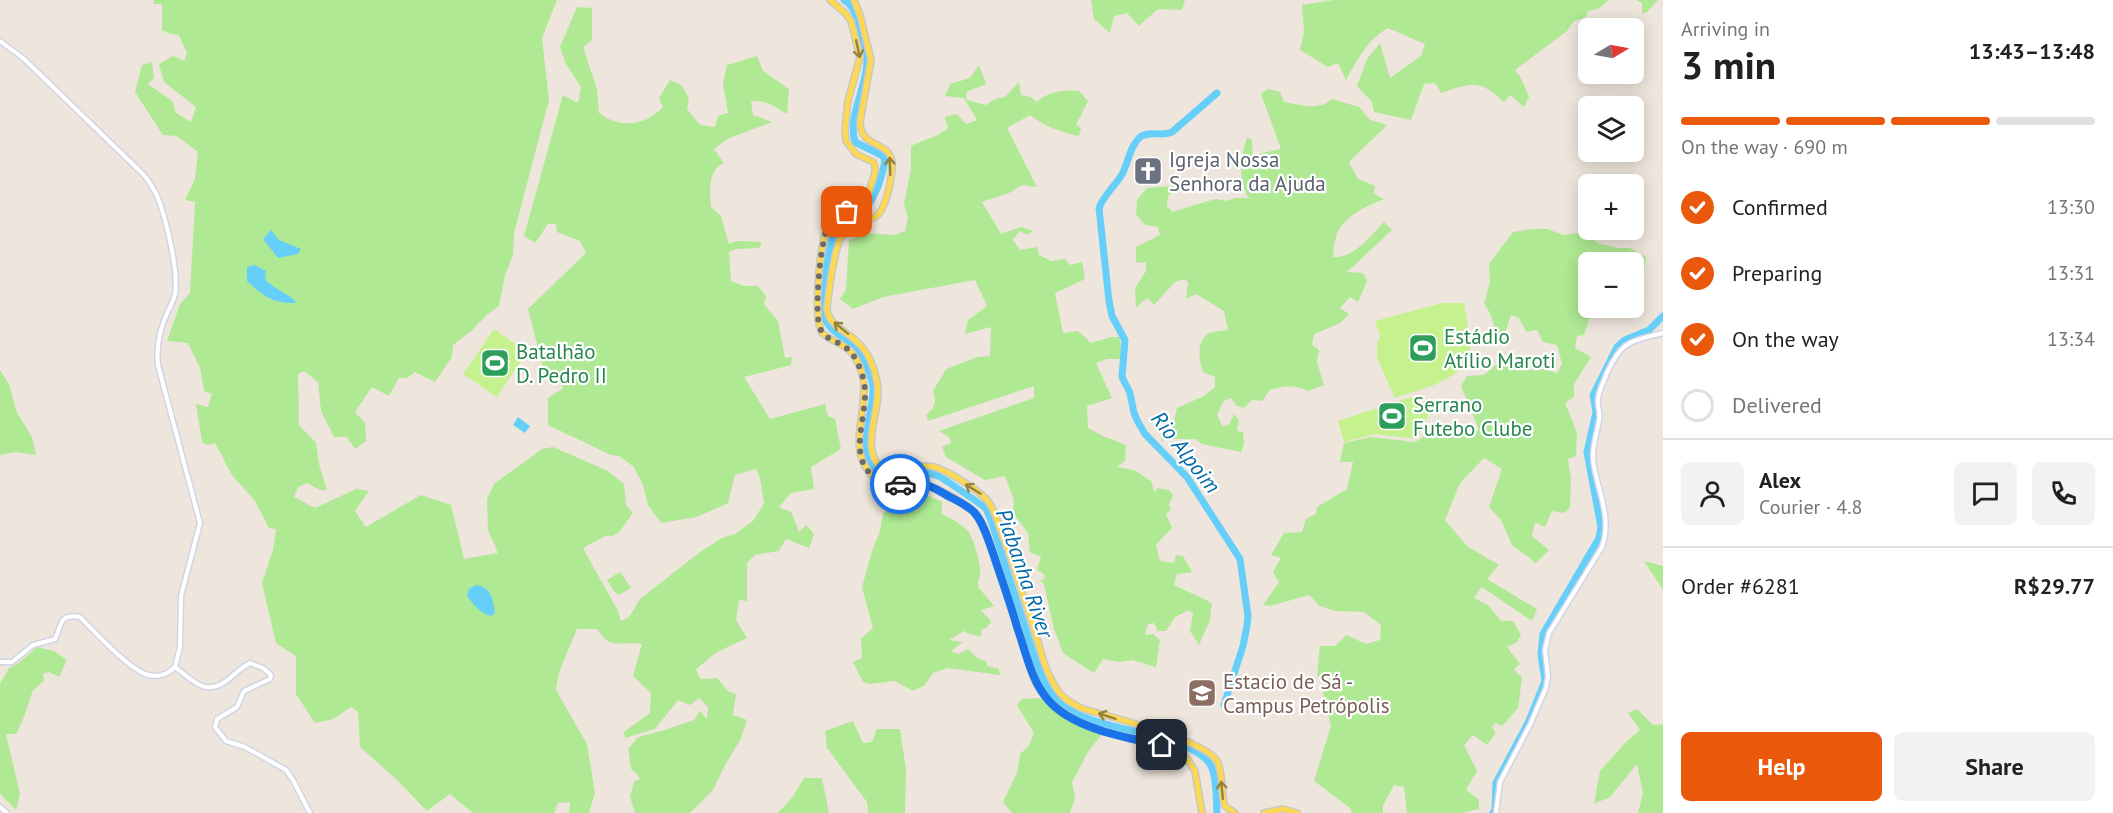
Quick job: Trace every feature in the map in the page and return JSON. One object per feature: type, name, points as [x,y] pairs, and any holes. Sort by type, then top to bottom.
[{"type":"main road","points":[[830,0],[851,21],[860,57],[848,101],[846,141],[856,154],[873,162],[876,169],[865,201],[840,214],[829,225],[824,238],[818,324],[822,333],[852,354],[864,380],[865,396],[859,441],[861,455],[868,471],[875,478],[891,486],[904,483],[926,484],[968,508],[979,519],[1005,589],[1034,679],[1042,694],[1072,719],[1111,734],[1178,749],[1187,757],[1196,773],[1202,813]]},
{"type":"main road","points":[[854,0],[871,60],[860,130],[863,136],[887,151],[892,168],[880,214],[850,224],[840,239],[828,314],[836,326],[859,343],[866,352],[876,375],[879,388],[871,435],[878,465],[884,471],[894,474],[919,466],[932,466],[981,494],[988,501],[1010,556],[1047,673],[1056,689],[1066,700],[1096,713],[1198,745],[1213,755],[1217,762],[1225,806],[1235,813]]},
{"type":"main road","points":[[847,212],[850,224]]},
{"type":"main road","points":[[900,472],[904,483]]},
{"type":"main road","points":[[1264,813],[1283,809],[1297,813]]},
{"type":"street","points":[[0,41],[23,58],[143,174],[157,196],[164,214],[176,288],[158,339],[156,349],[158,365],[200,523],[181,596],[180,647],[175,667],[162,675],[146,674],[126,661],[80,617],[71,615],[61,621],[55,639],[30,647],[12,662],[0,662]]},
{"type":"street","points":[[1496,813],[1500,782],[1530,725],[1546,687],[1548,675],[1545,650],[1549,633],[1602,547],[1605,538],[1606,518],[1594,468],[1592,449],[1600,419],[1598,399],[1603,384],[1614,358],[1622,348],[1632,342],[1663,333]]},
{"type":"street","points":[[175,667],[203,687],[217,686],[250,663],[269,672],[270,679],[244,692],[237,706],[218,719],[215,727],[226,741],[245,747],[285,770],[293,780],[310,813]]},
{"type":"street","points":[[0,807],[7,813]]},
{"type":"green space","points":[[154,0],[557,0],[542,38],[549,100],[514,233],[513,255],[505,275],[499,306],[453,345],[452,357],[435,382],[415,372],[407,378],[399,378],[389,396],[372,387],[355,412],[365,423],[366,441],[355,449],[347,437],[334,437],[321,411],[318,382],[304,371],[298,374],[299,425],[316,443],[319,464],[327,490],[320,490],[307,483],[298,487],[294,497],[315,508],[356,489],[369,491],[355,511],[366,527],[421,495],[451,505],[464,559],[498,553],[488,530],[487,499],[494,484],[542,449],[553,447],[608,471],[624,484],[626,505],[633,513],[619,532],[612,536],[605,536],[583,548],[618,611],[621,621],[629,617],[640,599],[700,552],[722,538],[735,534],[754,520],[764,503],[760,478],[756,469],[735,475],[728,503],[697,517],[661,523],[648,505],[643,485],[634,467],[619,456],[611,455],[548,425],[548,398],[562,389],[564,380],[545,375],[528,309],[586,253],[580,241],[557,232],[556,224],[548,224],[535,243],[524,236],[563,95],[578,103],[581,87],[566,64],[560,47],[577,7],[592,8],[592,40],[583,47],[597,89],[599,113],[624,123],[648,118],[663,107],[659,98],[670,80],[681,85],[689,98],[687,109],[700,125],[715,127],[718,116],[728,113],[723,84],[727,65],[757,56],[763,71],[789,89],[787,114],[765,102],[751,102],[753,115],[772,122],[727,139],[714,149],[724,163],[712,176],[711,207],[721,216],[729,244],[737,241],[762,242],[759,248],[736,249],[729,252],[731,281],[744,286],[758,286],[766,296],[764,304],[778,321],[785,358],[792,357],[791,365],[744,377],[770,419],[825,404],[828,416],[835,419],[841,449],[811,467],[814,489],[791,493],[779,507],[791,512],[799,532],[806,525],[814,534],[809,548],[786,539],[779,551],[755,555],[747,563],[747,601],[739,600],[736,620],[747,638],[717,652],[696,669],[700,679],[717,678],[728,691],[736,694],[733,715],[747,720],[740,740],[713,790],[690,813],[635,813],[630,797],[634,782],[640,779],[631,769],[628,749],[638,737],[694,720],[700,711],[707,719],[708,707],[699,698],[690,705],[678,700],[655,729],[625,738],[624,732],[650,713],[651,693],[633,676],[642,644],[612,643],[597,629],[577,629],[559,672],[556,690],[587,744],[595,793],[589,813],[569,813],[570,802],[558,803],[554,813],[473,813],[450,794],[427,811],[360,747],[358,712],[351,707],[333,719],[315,723],[296,694],[296,656],[276,643],[262,583],[273,550],[276,529],[269,528],[255,501],[232,475],[215,443],[206,445],[202,442],[196,404],[208,407],[212,394],[204,391],[200,368],[188,343],[167,341],[180,304],[190,293],[195,202],[185,200],[195,179],[198,152],[177,136],[163,135],[135,92],[142,65],[152,62],[154,78],[148,84],[172,101],[176,113],[191,122],[196,107],[164,82],[159,64],[173,56],[184,61],[187,53],[179,35],[162,30],[162,4],[154,4]]},
{"type":"green space","points":[[1091,0],[1185,0],[1182,10],[1158,9],[1139,26],[1127,13],[1114,16],[1110,33],[1094,19]]},
{"type":"green space","points":[[1334,0],[1609,0],[1598,9],[1588,11],[1585,18],[1578,18],[1567,31],[1515,70],[1529,97],[1524,107],[1510,95],[1504,102],[1481,86],[1468,85],[1441,93],[1435,83],[1424,84],[1411,120],[1374,112],[1372,102],[1357,86],[1367,59],[1380,43],[1390,78],[1421,56],[1425,44],[1388,28],[1369,44],[1346,80],[1338,63],[1328,67],[1300,50],[1304,32],[1302,5]]},
{"type":"green space","points":[[1636,0],[1658,0],[1642,14],[1642,3]]},
{"type":"green space","points":[[979,65],[986,84],[966,92],[967,100],[986,105],[995,99],[1005,97],[1019,82],[1021,95],[1031,97],[1036,102],[1056,92],[1067,90],[1079,91],[1088,101],[1076,125],[1081,128],[1079,136],[1053,128],[1030,115],[1007,128],[1037,187],[1022,185],[1009,193],[982,202],[1001,234],[1021,227],[1033,231],[1027,235],[1019,231],[1013,240],[1020,250],[1037,247],[1039,255],[1051,261],[1065,259],[1070,265],[1082,262],[1085,279],[1055,293],[1063,333],[1078,331],[1091,343],[1111,337],[1120,337],[1122,359],[1107,359],[1096,363],[1112,398],[1087,406],[1088,428],[1126,445],[1125,461],[1117,467],[1134,470],[1151,481],[1155,493],[1157,488],[1169,490],[1173,495],[1169,505],[1171,510],[1166,514],[1172,528],[1156,545],[1160,561],[1174,563],[1176,555],[1183,556],[1192,572],[1177,574],[1174,585],[1212,603],[1210,620],[1199,645],[1190,631],[1193,613],[1189,610],[1175,617],[1166,631],[1158,631],[1154,623],[1148,624],[1145,635],[1153,634],[1160,640],[1156,667],[1132,660],[1119,662],[1103,659],[1094,673],[1063,653],[1054,629],[1044,584],[1040,580],[1045,579],[1044,574],[1037,570],[1041,557],[1030,552],[1028,533],[1013,513],[1014,500],[1005,476],[985,480],[946,457],[942,447],[951,443],[950,438],[939,431],[1034,398],[1034,386],[928,421],[926,415],[935,402],[933,391],[946,369],[978,357],[990,356],[991,327],[965,334],[968,320],[987,306],[975,280],[883,297],[853,309],[840,299],[846,290],[849,240],[866,233],[895,235],[905,231],[908,218],[904,203],[911,170],[911,146],[948,128],[945,117],[957,114],[966,124],[977,120],[964,98],[945,96],[950,84],[970,78]]},
{"type":"green space","points":[[1268,89],[1280,92],[1284,102],[1315,106],[1332,99],[1359,107],[1370,120],[1387,125],[1349,162],[1358,179],[1375,186],[1374,194],[1384,199],[1349,218],[1336,237],[1333,257],[1341,257],[1355,250],[1384,222],[1392,230],[1347,272],[1363,273],[1367,281],[1358,302],[1350,297],[1340,308],[1349,314],[1340,323],[1314,334],[1312,345],[1319,350],[1317,362],[1324,385],[1308,391],[1298,387],[1280,387],[1270,390],[1262,401],[1252,400],[1244,408],[1237,406],[1231,398],[1224,401],[1217,414],[1222,426],[1229,425],[1234,414],[1239,420],[1237,431],[1243,432],[1244,444],[1241,452],[1202,444],[1196,439],[1162,441],[1160,435],[1173,426],[1177,408],[1204,396],[1215,387],[1215,377],[1203,372],[1201,367],[1199,356],[1201,344],[1203,339],[1212,332],[1228,330],[1224,311],[1196,294],[1186,299],[1188,283],[1185,279],[1175,282],[1154,305],[1148,298],[1136,307],[1135,288],[1146,271],[1146,262],[1136,263],[1136,247],[1160,235],[1158,227],[1145,225],[1136,214],[1137,200],[1147,188],[1181,185],[1168,196],[1167,206],[1172,212],[1215,199],[1227,201],[1234,198],[1249,198],[1245,191],[1241,168],[1247,137],[1252,140],[1253,169],[1259,154],[1281,149],[1261,94]]},
{"type":"green space","points":[[1547,229],[1564,235],[1578,233],[1578,240],[1593,240],[1619,248],[1630,248],[1637,252],[1578,252],[1578,318],[1592,318],[1589,319],[1584,335],[1577,336],[1575,348],[1591,357],[1574,384],[1574,397],[1565,403],[1577,433],[1576,456],[1568,459],[1571,480],[1570,508],[1564,513],[1552,511],[1545,527],[1535,522],[1532,536],[1549,550],[1536,563],[1512,545],[1501,520],[1489,507],[1502,469],[1484,458],[1460,483],[1445,520],[1468,547],[1499,565],[1487,579],[1537,609],[1532,621],[1482,587],[1474,598],[1489,606],[1501,621],[1513,621],[1521,635],[1516,643],[1507,647],[1520,664],[1514,669],[1522,678],[1518,708],[1502,726],[1495,723],[1492,727],[1496,733],[1487,745],[1473,735],[1464,745],[1477,771],[1466,790],[1479,800],[1479,809],[1461,813],[1407,813],[1404,787],[1394,785],[1383,806],[1383,813],[1352,813],[1350,808],[1314,781],[1331,726],[1323,694],[1325,680],[1317,675],[1320,646],[1335,646],[1346,635],[1366,644],[1380,640],[1381,625],[1364,612],[1335,611],[1320,606],[1309,595],[1270,606],[1263,605],[1279,582],[1273,572],[1281,558],[1271,555],[1284,533],[1302,532],[1306,519],[1316,514],[1317,507],[1347,489],[1353,462],[1340,462],[1344,443],[1371,437],[1415,442],[1422,438],[1435,422],[1463,435],[1479,430],[1461,386],[1467,376],[1484,375],[1498,363],[1527,370],[1543,369],[1557,373],[1562,364],[1557,345],[1543,342],[1537,330],[1526,332],[1519,318],[1511,315],[1502,342],[1484,304],[1490,282],[1489,264],[1513,232]]},
{"type":"green space","name":"Estádio Atílio Maroti","points":[[1442,303],[1464,303],[1470,343],[1465,364],[1438,383],[1395,398],[1377,358],[1377,344],[1380,336],[1375,321]]},
{"type":"green space","name":"Batalhão D. Pedro II","points":[[494,329],[527,352],[497,397],[463,374]]},
{"type":"green space","points":[[0,370],[9,384],[17,413],[32,437],[36,455],[16,452],[0,455]]},
{"type":"green space","name":"Serrano Futebo Clube","points":[[1411,397],[1431,410],[1417,439],[1375,434],[1344,442],[1338,421]]},
{"type":"green space","points":[[929,496],[942,502],[942,514],[962,525],[970,534],[979,564],[979,588],[994,606],[981,610],[991,621],[987,628],[982,629],[981,636],[964,631],[949,640],[963,642],[951,651],[958,654],[968,649],[977,658],[986,661],[987,666],[999,669],[1000,675],[948,668],[933,673],[925,685],[913,691],[895,681],[869,684],[863,682],[853,662],[862,658],[861,639],[873,628],[862,587],[880,531],[883,513],[904,502]]},
{"type":"green space","points":[[1644,561],[1663,566],[1663,590]]},
{"type":"green space","points":[[620,572],[631,588],[619,595],[607,580]]},
{"type":"green space","points":[[37,647],[54,651],[67,660],[59,677],[49,672],[43,674],[44,681],[33,690],[16,734],[6,734],[20,794],[16,810],[0,794],[0,684],[9,668],[19,663]]},
{"type":"green space","points":[[1040,698],[1064,718],[1102,734],[1088,752],[1072,782],[1075,798],[1070,813],[1012,813],[1003,802],[1017,773],[1020,754],[1029,746],[1034,733],[1017,705],[1022,699]]},
{"type":"green space","points":[[1637,709],[1653,725],[1663,724],[1663,813],[1638,813],[1643,793],[1637,764],[1610,797],[1594,804],[1600,771],[1640,730],[1628,713]]},
{"type":"green space","points":[[853,721],[863,743],[872,742],[877,729],[900,729],[906,770],[905,813],[868,813],[867,802],[827,748],[825,731]]},
{"type":"green space","points":[[804,778],[822,778],[829,813],[778,813],[792,798]]},
{"type":"water","points":[[271,230],[279,240],[301,249],[298,254],[278,258],[263,239]]},
{"type":"water","points":[[255,265],[266,271],[265,279],[269,283],[291,297],[296,303],[269,298],[247,281],[247,267]]},
{"type":"water","points":[[518,417],[530,426],[525,433],[513,425]]},
{"type":"water","points":[[476,585],[485,588],[491,595],[495,613],[491,616],[477,608],[467,595],[469,589]]},
{"type":"waterway","name":"Piabanha River","points":[[844,0],[854,12],[867,55],[854,122],[855,142],[883,156],[885,161],[872,200],[863,209],[841,221],[835,230],[826,265],[823,311],[830,327],[859,352],[871,377],[873,388],[866,446],[872,466],[880,474],[890,478],[919,473],[936,475],[986,509],[1035,659],[1053,696],[1075,713],[1095,721],[1166,739],[1202,756],[1214,773],[1217,813]]},
{"type":"waterway","name":"Rio Alpoim","points":[[1217,93],[1172,132],[1147,134],[1140,137],[1133,146],[1121,176],[1099,208],[1109,301],[1112,316],[1125,340],[1122,377],[1130,393],[1134,413],[1145,434],[1187,477],[1240,559],[1248,616],[1247,626],[1224,705]]},
{"type":"waterway","points":[[1493,813],[1496,783],[1528,723],[1545,681],[1541,655],[1543,634],[1599,538],[1601,527],[1587,452],[1596,412],[1593,395],[1617,347],[1625,340],[1649,330],[1663,316]]},
{"type":"way so far","points":[[847,212],[834,219],[824,238],[821,253],[818,324],[822,333],[852,354],[864,380],[865,396],[859,441],[861,455],[868,471],[882,483],[891,486],[900,484]]},
{"type":"place","name":"Igreja Nossa Senhora da Ajuda","points":[[1148,171]]},
{"type":"place","name":"Estádio Atílio Maroti","points":[[1423,348]]},
{"type":"place","name":"Batalhão D. Pedro II","points":[[495,363]]},
{"type":"place","name":"Serrano Futebo Clube","points":[[1392,416]]},
{"type":"place","name":"Estacio de Sá - Campus Petrópolis","points":[[1202,693]]},
{"type":"route","points":[[900,484],[926,484],[968,508],[979,519],[988,538],[1034,679],[1042,694],[1052,704],[1072,719],[1096,728],[1162,745]]}]
